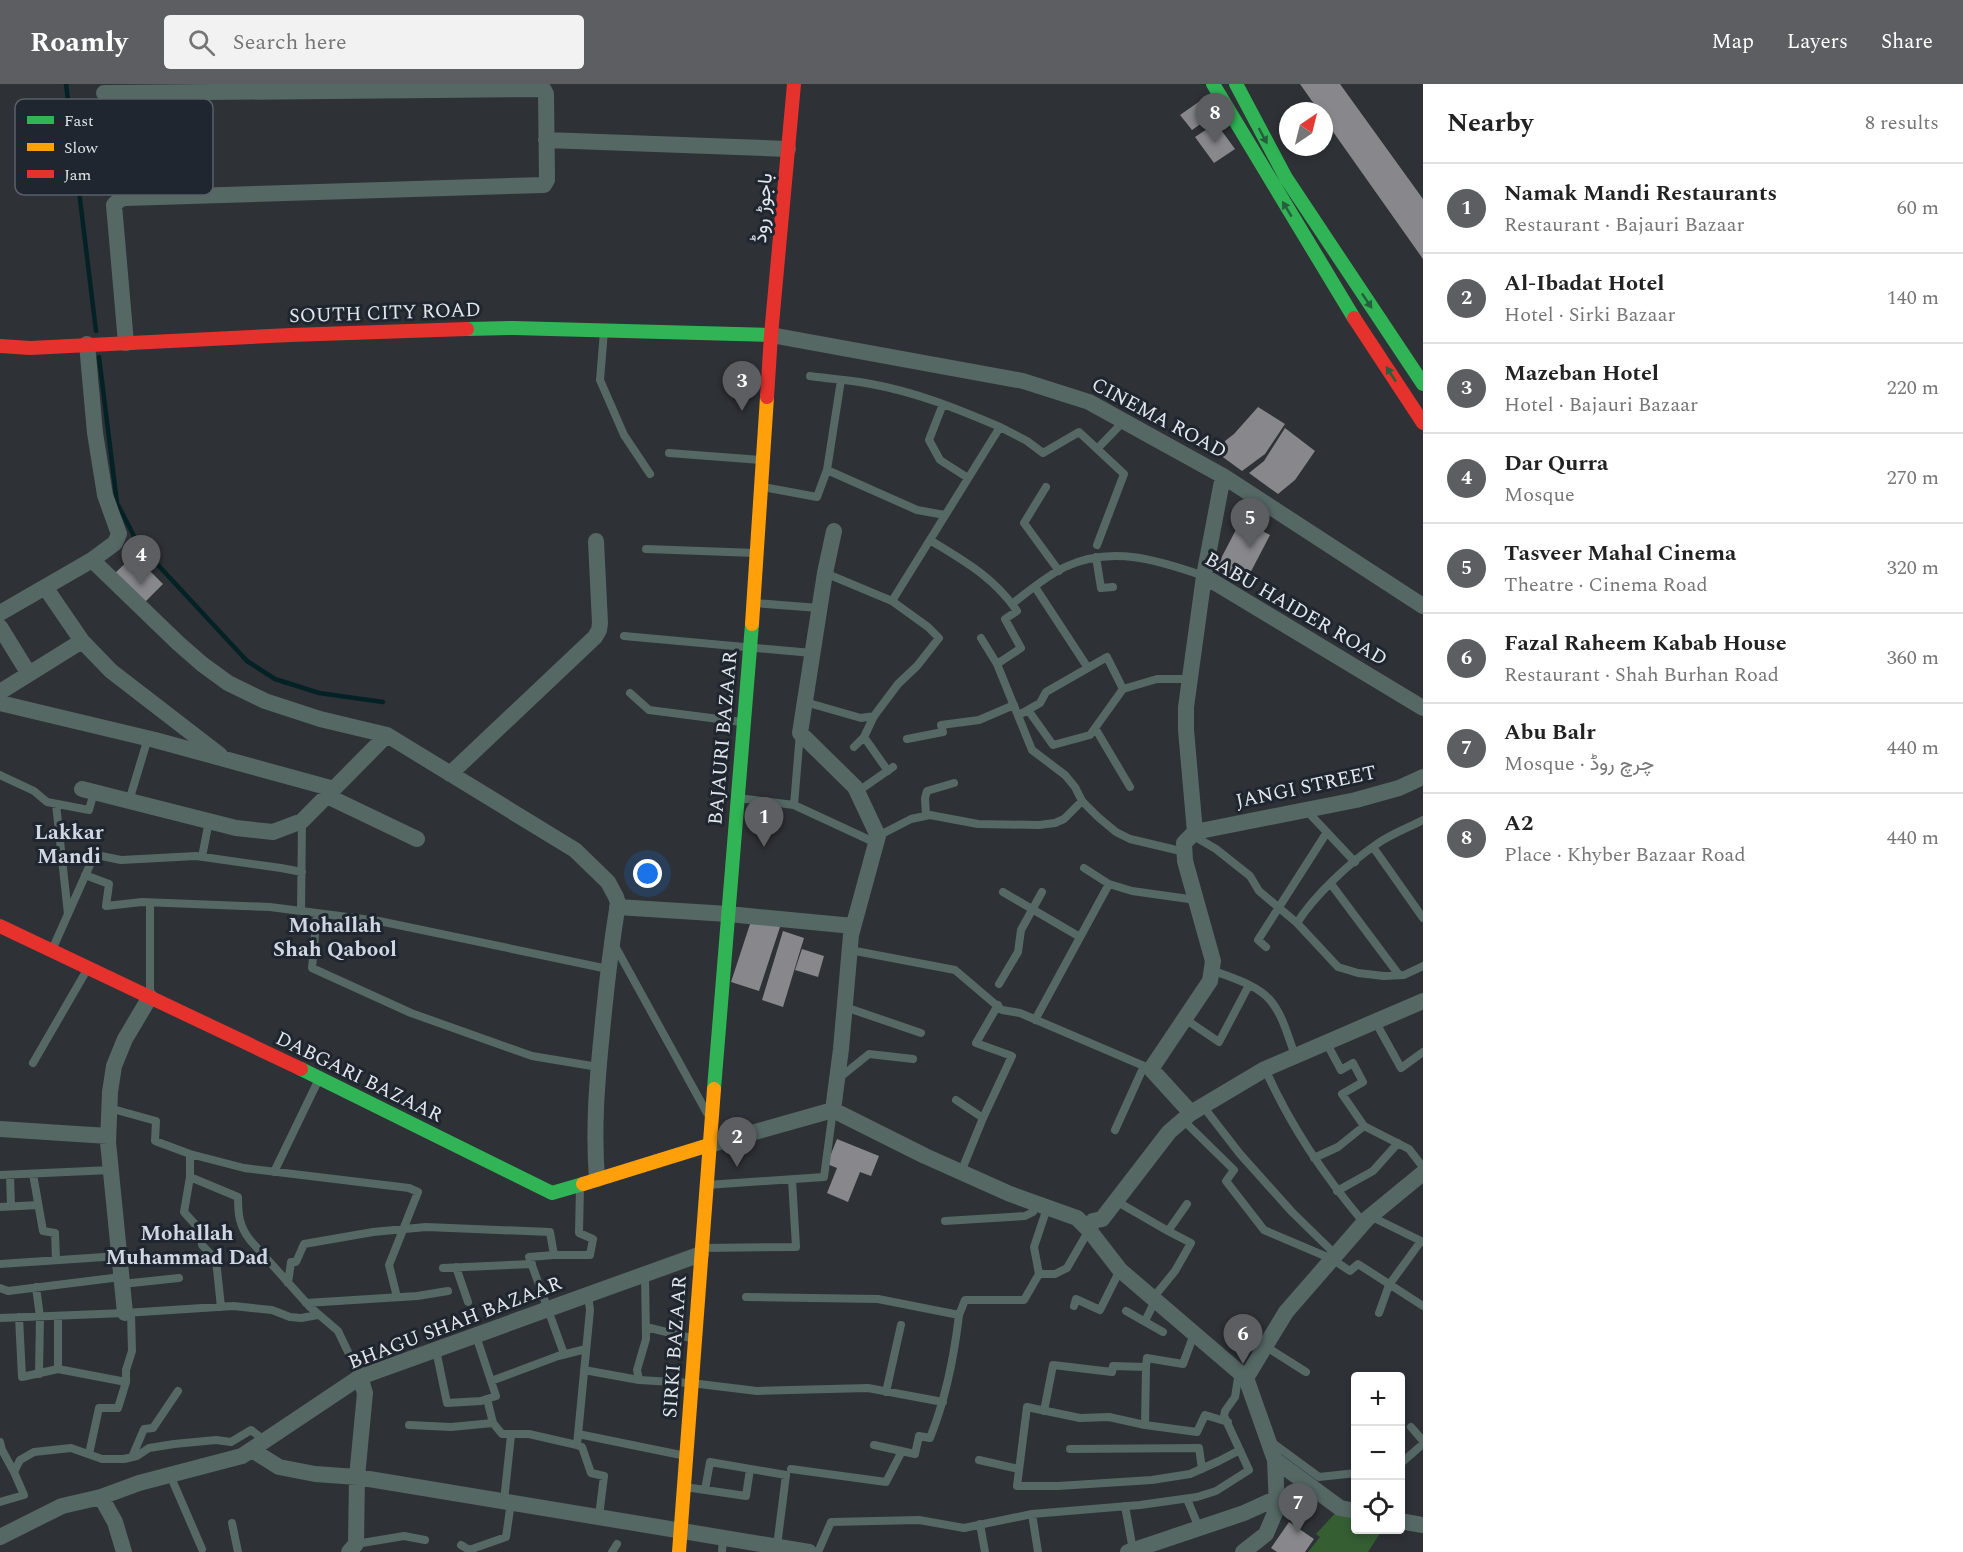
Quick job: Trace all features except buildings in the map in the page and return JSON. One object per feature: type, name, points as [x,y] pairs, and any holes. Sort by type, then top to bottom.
[{"type":"main road","name":"باجوڑ روڈ","points":[[771,335],[794,84]]},
{"type":"main road","points":[[1213,84],[1340,296],[1423,423]]},
{"type":"main road","points":[[1236,84],[1286,178],[1423,384]]},
{"type":"main road","name":"SOUTH CITY ROAD","points":[[0,346],[30,348],[291,335],[490,329],[771,335]]},
{"type":"main road","points":[[1367,337],[1386,329]]},
{"type":"main road","name":"BAJAURI BAZAAR","points":[[709,1144],[758,553],[771,335]]},
{"type":"main road","name":"DABGARI BAZAAR","points":[[0,926],[319,1078],[552,1193],[709,1144]]},
{"type":"main road","name":"SIRKI BAZAAR","points":[[679,1552],[709,1144]]},
{"type":"street","points":[[104,93],[541,89],[546,94],[547,180],[544,185],[119,200],[114,205],[126,343]]},
{"type":"street","points":[[546,140],[788,149]]},
{"type":"street","name":"CINEMA ROAD","points":[[771,335],[1023,381],[1089,402],[1222,476],[1423,606]]},
{"type":"street","points":[[0,613],[92,560],[115,543],[119,534],[105,495],[95,433],[87,344]]},
{"type":"street","points":[[1192,1112],[1148,1067],[1185,1019],[1210,981],[1212,970],[1213,961],[1185,861],[1184,843],[1194,834],[1186,730],[1190,679],[1204,576],[1222,476]]},
{"type":"street","points":[[833,1110],[853,926],[877,840],[855,787],[800,733],[819,608],[834,531]]},
{"type":"street","points":[[450,774],[595,637],[600,623],[596,541]]},
{"type":"street","points":[[92,560],[178,643],[228,682],[265,701],[320,719],[387,735],[575,850],[608,882],[616,897],[617,907],[598,1067],[595,1111],[597,1179]]},
{"type":"street","name":"BABU HAIDER ROAD","points":[[1204,576],[1423,708]]},
{"type":"street","points":[[45,587],[82,641],[111,670],[225,759]]},
{"type":"street","points":[[0,627],[29,674]]},
{"type":"street","points":[[0,692],[82,641]]},
{"type":"street","points":[[0,703],[148,738],[225,759],[331,793],[417,839]]},
{"type":"street","points":[[88,791],[236,828],[273,832],[302,821],[387,735]]},
{"type":"street","name":"JANGI STREET","points":[[1194,834],[1356,800],[1399,788],[1423,777]]},
{"type":"street","points":[[617,907],[728,914],[853,926]]},
{"type":"street","points":[[128,1313],[121,1280],[108,1136],[109,1108],[114,1066],[125,1039],[150,997]]},
{"type":"street","points":[[1089,1230],[1093,1221],[1102,1219],[1169,1132],[1192,1112],[1264,1069],[1423,1001]]},
{"type":"street","points":[[709,1144],[833,1110],[961,1172],[1077,1218],[1120,1270],[1242,1375],[1275,1460],[1277,1508],[1266,1534],[1243,1552]]},
{"type":"street","points":[[0,1129],[108,1136]]},
{"type":"street","points":[[1242,1375],[1265,1346],[1286,1312],[1367,1220],[1422,1174]]},
{"type":"street","name":"BHAGU SHAH BAZAAR","points":[[0,1537],[62,1506],[242,1456],[360,1377],[548,1310],[701,1251]]},
{"type":"street","points":[[353,1548],[365,1393],[360,1377]]},
{"type":"street","points":[[258,1445],[279,1467],[315,1474],[357,1477],[681,1529],[722,1544],[777,1546],[809,1552]]},
{"type":"street","points":[[1275,1460],[1340,1508],[1351,1510]]},
{"type":"street","points":[[101,1497],[115,1522],[124,1552]]},
{"type":"street","points":[[1131,1551],[1244,1513],[1276,1498]]},
{"type":"street","points":[[1405,1522],[1423,1525]]},
{"type":"lane","points":[[604,330],[600,380],[624,435],[650,474]]},
{"type":"lane","points":[[810,376],[880,386],[943,404],[1000,427],[1027,441],[1043,453],[1079,432],[1124,474],[1097,545]]},
{"type":"lane","points":[[762,487],[817,497],[827,470],[841,380]]},
{"type":"lane","points":[[943,404],[929,440],[940,459],[968,478]]},
{"type":"lane","points":[[1097,449],[1124,421]]},
{"type":"lane","points":[[892,601],[1000,427]]},
{"type":"lane","points":[[669,453],[764,460]]},
{"type":"lane","points":[[827,470],[917,510],[945,515]]},
{"type":"lane","points":[[1047,488],[1024,523],[1059,571]]},
{"type":"lane","points":[[930,540],[976,568],[1000,588],[1017,611],[1005,619],[1021,648],[997,664]]},
{"type":"lane","points":[[646,549],[758,553]]},
{"type":"lane","name":"BABU HAIDER ROAD","points":[[1012,604],[1059,571],[1096,557],[1121,555],[1165,563],[1204,576]]},
{"type":"lane","points":[[1096,557],[1101,588],[1113,587]]},
{"type":"lane","points":[[825,573],[892,601],[928,627],[939,638],[917,666],[898,684],[874,716],[864,737],[854,747]]},
{"type":"lane","points":[[1035,587],[1088,668]]},
{"type":"lane","points":[[753,603],[819,608]]},
{"type":"lane","points":[[624,636],[812,653]]},
{"type":"lane","points":[[981,638],[997,664],[1032,750],[1065,775],[1075,787],[1082,801],[1116,832],[1130,839],[1185,852]]},
{"type":"lane","points":[[1019,715],[1040,703],[1046,692],[1107,657],[1123,688]]},
{"type":"lane","points":[[1028,710],[1053,745],[1090,735],[1123,688],[1157,679],[1190,679]]},
{"type":"lane","points":[[630,693],[649,710],[744,723]]},
{"type":"lane","points":[[805,702],[861,718],[874,716]]},
{"type":"lane","points":[[908,739],[943,732],[941,724],[979,720],[1014,705]]},
{"type":"lane","points":[[1095,728],[1130,787]]},
{"type":"lane","points":[[794,805],[800,733]]},
{"type":"lane","points":[[857,792],[890,769],[864,737]]},
{"type":"lane","points":[[129,801],[148,738]]},
{"type":"lane","points":[[0,775],[34,791],[47,802],[89,810],[88,791]]},
{"type":"lane","points":[[926,816],[927,791],[954,783]]},
{"type":"lane","points":[[737,798],[794,805],[877,840],[911,819],[926,816],[954,818],[978,824],[1055,823],[1064,819],[1082,801]]},
{"type":"lane","points":[[56,804],[68,914]]},
{"type":"lane","points":[[1306,810],[1355,862]]},
{"type":"lane","points":[[1297,923],[1310,905],[1331,884],[1373,847],[1423,820]]},
{"type":"lane","points":[[202,857],[209,821]]},
{"type":"lane","points":[[301,911],[302,821]]},
{"type":"lane","points":[[1266,947],[1257,940],[1327,832]]},
{"type":"lane","points":[[1194,834],[1250,876],[1259,891],[1297,923],[1338,967],[1358,973],[1384,976],[1404,975],[1423,966]]},
{"type":"lane","points":[[1373,847],[1423,918]]},
{"type":"lane","points":[[51,951],[96,855],[120,860],[202,857],[302,872]]},
{"type":"lane","points":[[1084,868],[1109,884],[1132,891],[1196,900]]},
{"type":"lane","points":[[85,876],[109,884],[106,906],[150,903],[270,908],[317,913],[379,921],[608,969]]},
{"type":"lane","points":[[1035,1020],[1109,884]]},
{"type":"lane","points":[[1331,884],[1398,975]]},
{"type":"lane","points":[[1004,892],[1080,937]]},
{"type":"lane","points":[[999,984],[1018,952],[1021,930],[1042,892]]},
{"type":"lane","points":[[150,903],[150,997]]},
{"type":"lane","points":[[317,913],[312,968],[411,1013],[532,1056],[598,1067]]},
{"type":"lane","points":[[612,940],[711,1121]]},
{"type":"lane","points":[[850,950],[955,970],[1002,1010],[1020,1013],[1148,1067],[1115,1130]]},
{"type":"lane","points":[[33,1063],[88,968]]},
{"type":"lane","points":[[1212,970],[1249,985],[1269,1000],[1281,1019],[1295,1055]]},
{"type":"lane","points":[[1185,1019],[1219,1042],[1249,985]]},
{"type":"lane","points":[[961,1172],[1012,1056],[976,1043],[998,1005]]},
{"type":"lane","points":[[845,1007],[921,1033]]},
{"type":"lane","points":[[1374,1021],[1401,1068],[1423,1052]]},
{"type":"lane","points":[[1326,1041],[1341,1070],[1353,1063],[1363,1082],[1342,1094],[1364,1126],[1409,1149],[1422,1174]]},
{"type":"lane","points":[[837,1080],[869,1054],[913,1059]]},
{"type":"lane","points":[[1264,1069],[1283,1108],[1337,1191],[1367,1220],[1422,1241],[1389,1285],[1379,1313]]},
{"type":"lane","points":[[274,1172],[319,1078]]},
{"type":"lane","points":[[956,1100],[983,1118]]},
{"type":"lane","points":[[109,1108],[156,1121],[155,1141],[190,1154],[244,1168],[409,1188],[418,1192],[405,1230],[389,1265],[397,1297]]},
{"type":"lane","points":[[706,1185],[824,1177],[833,1110]]},
{"type":"lane","points":[[1192,1112],[1234,1170],[1226,1181],[1264,1230],[1334,1257]]},
{"type":"lane","points":[[1192,1112],[1240,1154],[1334,1257],[1350,1270],[1358,1264],[1423,1306]]},
{"type":"lane","points":[[1314,1158],[1338,1147],[1364,1126]]},
{"type":"lane","points":[[1337,1191],[1373,1171],[1398,1143]]},
{"type":"lane","points":[[190,1154],[190,1177],[184,1212],[201,1231],[202,1245],[216,1260],[221,1307]]},
{"type":"lane","points":[[0,1175],[111,1170]]},
{"type":"lane","points":[[33,1174],[43,1232],[55,1233],[56,1260]]},
{"type":"lane","points":[[10,1175],[11,1206]]},
{"type":"lane","points":[[190,1177],[237,1197],[238,1218],[242,1229],[306,1303],[338,1331],[360,1377]]},
{"type":"lane","points":[[701,1251],[796,1247],[792,1180]]},
{"type":"lane","points":[[564,1354],[529,1257],[590,1255],[593,1239],[579,1233],[580,1185]]},
{"type":"lane","points":[[1116,1200],[1191,1243],[1175,1271],[1154,1299],[1145,1321]]},
{"type":"lane","points":[[0,1207],[38,1204]]},
{"type":"lane","points":[[1168,1231],[1187,1204]]},
{"type":"lane","points":[[945,1221],[1025,1216],[1042,1206]]},
{"type":"lane","points":[[874,1445],[915,1454],[919,1436],[930,1438],[943,1402],[954,1357],[959,1315],[965,1300],[1024,1300],[1039,1274],[1034,1246],[1042,1206]]},
{"type":"lane","points":[[288,1283],[291,1262],[296,1262],[304,1244],[373,1232],[426,1227],[550,1232],[554,1255]]},
{"type":"lane","points":[[1039,1274],[1055,1274],[1067,1269],[1089,1230]]},
{"type":"lane","points":[[0,1264],[119,1256]]},
{"type":"lane","points":[[443,1268],[532,1264]]},
{"type":"lane","points":[[456,1267],[468,1302]]},
{"type":"lane","points":[[1074,1306],[1076,1299],[1100,1310],[1120,1270]]},
{"type":"lane","points":[[639,1380],[638,1370],[646,1339],[645,1274]]},
{"type":"lane","points":[[0,1288],[8,1291],[121,1280],[179,1278]]},
{"type":"lane","points":[[36,1287],[40,1317],[39,1374]]},
{"type":"lane","points":[[306,1303],[448,1291]]},
{"type":"lane","points":[[578,1445],[590,1310],[588,1295]]},
{"type":"lane","points":[[746,1298],[878,1299],[959,1315]]},
{"type":"lane","points":[[0,1318],[244,1306],[272,1310],[290,1317],[318,1315]]},
{"type":"lane","points":[[1126,1311],[1163,1332]]},
{"type":"lane","points":[[89,1454],[99,1408],[117,1408],[126,1382],[126,1370],[132,1351],[128,1313]]},
{"type":"lane","points":[[58,1316],[58,1369]]},
{"type":"lane","points":[[19,1317],[22,1377],[58,1369],[126,1382]]},
{"type":"lane","points":[[886,1392],[901,1325]]},
{"type":"lane","points":[[646,1327],[695,1339]]},
{"type":"lane","points":[[1145,1425],[1147,1358],[1183,1364],[1194,1334]]},
{"type":"lane","points":[[436,1350],[447,1403],[496,1396],[476,1336]]},
{"type":"lane","points":[[1265,1346],[1306,1372]]},
{"type":"lane","points":[[491,1381],[564,1354],[586,1349]]},
{"type":"lane","points":[[1044,1411],[1053,1365],[1112,1372],[1113,1366],[1146,1367]]},
{"type":"lane","points":[[584,1370],[639,1380],[692,1383],[758,1391],[868,1388],[943,1402]]},
{"type":"lane","points":[[818,1552],[831,1522],[919,1520],[964,1528],[1032,1514],[1187,1499],[1216,1491],[1249,1470],[1224,1411],[1235,1397],[1242,1375]]},
{"type":"lane","points":[[132,1457],[144,1429],[153,1428],[178,1391]]},
{"type":"lane","points":[[487,1399],[493,1424],[502,1434],[529,1434],[582,1447],[591,1473],[604,1476],[599,1516]]},
{"type":"lane","points":[[1228,1422],[1205,1415],[1197,1432],[1145,1425],[1109,1417],[1080,1418],[1027,1407],[1017,1486],[1152,1480],[1190,1474],[1240,1450]]},
{"type":"lane","points":[[409,1425],[451,1428],[493,1424]]},
{"type":"lane","points":[[1405,1460],[1423,1443],[1411,1427]]},
{"type":"lane","points":[[14,1472],[20,1460],[34,1452],[70,1448],[102,1459],[132,1457],[149,1448],[174,1444],[216,1440],[231,1442],[251,1430],[258,1445]]},
{"type":"lane","points":[[578,1434],[686,1456]]},
{"type":"lane","points":[[460,1545],[469,1550],[506,1537],[511,1435]]},
{"type":"lane","points":[[1268,1439],[1320,1477],[1351,1474]]},
{"type":"lane","points":[[0,1442],[24,1495],[0,1502]]},
{"type":"lane","points":[[1070,1449],[1199,1448],[1202,1469]]},
{"type":"lane","points":[[791,1469],[886,1482],[902,1451]]},
{"type":"lane","points":[[979,1460],[1019,1469]]},
{"type":"lane","points":[[705,1490],[710,1462],[786,1475],[777,1546]]},
{"type":"lane","points":[[684,1487],[746,1496],[750,1469]]},
{"type":"lane","points":[[170,1475],[202,1550]]},
{"type":"lane","points":[[1187,1499],[1199,1528]]},
{"type":"lane","points":[[1125,1506],[1131,1551]]},
{"type":"lane","points":[[1032,1514],[1038,1552]]},
{"type":"lane","points":[[232,1523],[238,1552]]},
{"type":"lane","points":[[980,1524],[985,1552]]},
{"type":"lane","points":[[353,1548],[404,1536],[426,1540]]},
{"type":"green space","points":[[1340,1508],[1351,1510],[1351,1534],[1379,1534],[1368,1552],[1308,1552],[1320,1537],[1316,1534]]},
{"type":"waterway","points":[[66,84],[68,99]]},
{"type":"waterway","points":[[79,195],[96,331]]},
{"type":"waterway","points":[[99,357],[117,503],[134,536],[247,661],[275,679],[319,693],[383,702]]},
{"type":"traffic: fast","points":[[1213,84],[1354,318]]},
{"type":"traffic: fast","points":[[1236,84],[1286,178],[1423,384]]},
{"type":"traffic: fast","points":[[467,329],[513,328],[771,335]]},
{"type":"traffic: fast","points":[[714,1089],[752,624]]},
{"type":"traffic: fast","points":[[301,1069],[552,1193],[583,1184]]},
{"type":"traffic: slow","points":[[752,624],[767,397]]},
{"type":"traffic: slow","points":[[679,1552],[714,1089]]},
{"type":"traffic: slow","points":[[583,1184],[709,1145]]},
{"type":"traffic: jam","points":[[767,397],[794,84]]},
{"type":"traffic: jam","points":[[1354,318],[1423,423]]},
{"type":"traffic: jam","points":[[0,346],[30,348],[467,329]]},
{"type":"traffic: jam","points":[[0,926],[301,1069]]},
{"type":"place","name":"A2","points":[[1215,143]]},
{"type":"place","name":"Mazeban Hotel","points":[[742,411]]},
{"type":"place","name":"Tasveer Mahal Cinema","points":[[1250,548]]},
{"type":"place","name":"Dar Qurra","points":[[141,585]]},
{"type":"place","name":"Namak Mandi Restaurants","points":[[764,847]]},
{"type":"place","name":"Al-Ibadat Hotel","points":[[737,1167]]},
{"type":"place","name":"Fazal Raheem Kabab House","points":[[1243,1364]]},
{"type":"place","name":"Abu Balr","points":[[1298,1533]]},
{"type":"district","name":"Lakkar Mandi","points":[[69,845]]},
{"type":"district","name":"Mohallah Shah Qabool","points":[[335,938]]},
{"type":"district","name":"Mohallah Muhammad Dad","points":[[187,1246]]}]
